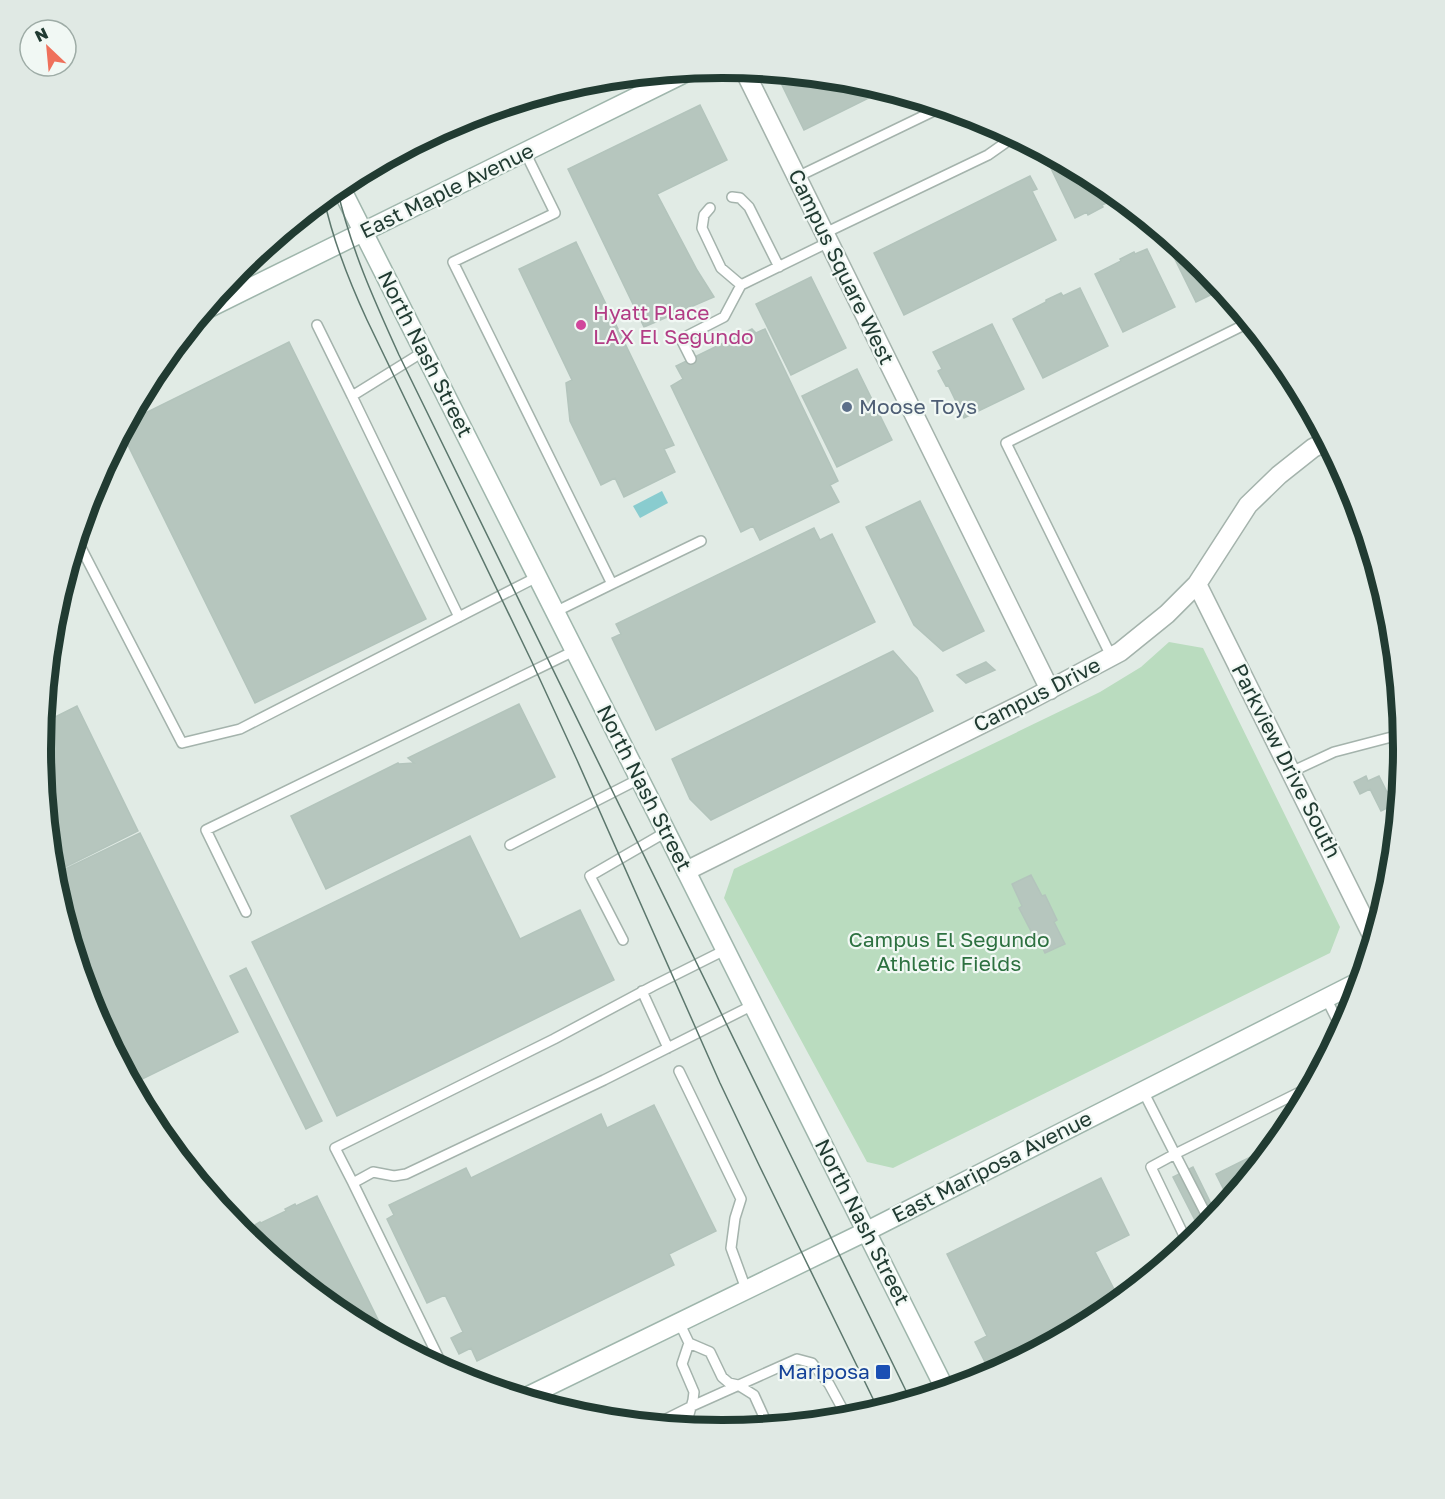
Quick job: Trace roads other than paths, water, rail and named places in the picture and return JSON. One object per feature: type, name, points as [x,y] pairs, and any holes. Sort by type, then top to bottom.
[{"type":"street","name":"Campus Square West","points":[[748,79],[1050,690]]},
{"type":"street","name":"East Maple Avenue","points":[[224,301],[671,80]]},
{"type":"street","name":"North Nash Street","points":[[344,195],[942,1383]]},
{"type":"street","name":"Campus Drive","points":[[686,871],[1112,658],[1167,614],[1197,584],[1248,505],[1319,442]]},
{"type":"street","name":"Parkview Drive South","points":[[1197,584],[1369,929]]},
{"type":"street","name":"East Mariposa Avenue","points":[[534,1393],[867,1231],[1350,986]]},
{"type":"lane","points":[[797,177],[932,112]]},
{"type":"lane","points":[[691,359],[681,339],[724,317],[741,285],[988,155],[1007,142]]},
{"type":"lane","points":[[525,152],[555,213],[453,262],[612,584]]},
{"type":"lane","points":[[732,197],[740,198],[749,207],[778,267]]},
{"type":"lane","points":[[710,208],[704,215],[702,228],[721,268],[741,285]]},
{"type":"lane","points":[[317,325],[459,616]]},
{"type":"lane","points":[[1112,658],[1006,443],[1242,326]]},
{"type":"lane","points":[[352,396],[423,352]]},
{"type":"lane","points":[[555,612],[701,541]]},
{"type":"lane","points":[[82,550],[182,743],[240,729],[537,577]]},
{"type":"lane","points":[[246,912],[206,830],[574,651]]},
{"type":"lane","points":[[1291,772],[1334,752],[1394,736]]},
{"type":"lane","points":[[510,845],[639,779]]},
{"type":"lane","points":[[623,940],[590,876],[666,832]]},
{"type":"lane","points":[[438,1358],[334,1148],[566,1033],[642,991],[725,950]]},
{"type":"lane","points":[[642,991],[668,1048]]},
{"type":"lane","points":[[1326,998],[1337,1020]]},
{"type":"lane","points":[[353,1183],[373,1172],[394,1176],[406,1174],[604,1080],[753,1005]]},
{"type":"lane","points":[[679,1071],[741,1199],[730,1248],[746,1289]]},
{"type":"lane","points":[[1143,1091],[1206,1214]]},
{"type":"lane","points":[[1184,1236],[1151,1167],[1300,1092]]},
{"type":"lane","points":[[679,1322],[689,1343],[710,1352],[722,1377],[754,1395],[764,1420]]},
{"type":"lane","points":[[689,1343],[682,1364],[694,1392],[689,1420]]},
{"type":"lane","points":[[667,1419],[797,1359],[812,1363],[829,1384],[843,1410]]},
{"type":"water","points":[[662,491],[668,503],[640,518],[633,506]]},
{"type":"tram line","points":[[339,198],[356,252],[399,355],[908,1394]]},
{"type":"tram line","points":[[326,208],[342,261],[367,320],[531,660],[720,1083],[875,1403]]},
{"type":"place","name":"Hyatt Place LAX El Segundo","points":[[581,325]]},
{"type":"place","name":"Moose Toys","points":[[847,407]]},
{"type":"place","name":"Mariposa","points":[[883,1372]]},
{"type":"park label","name":"Campus El Segundo Athletic Fields","points":[[949,952]]}]
